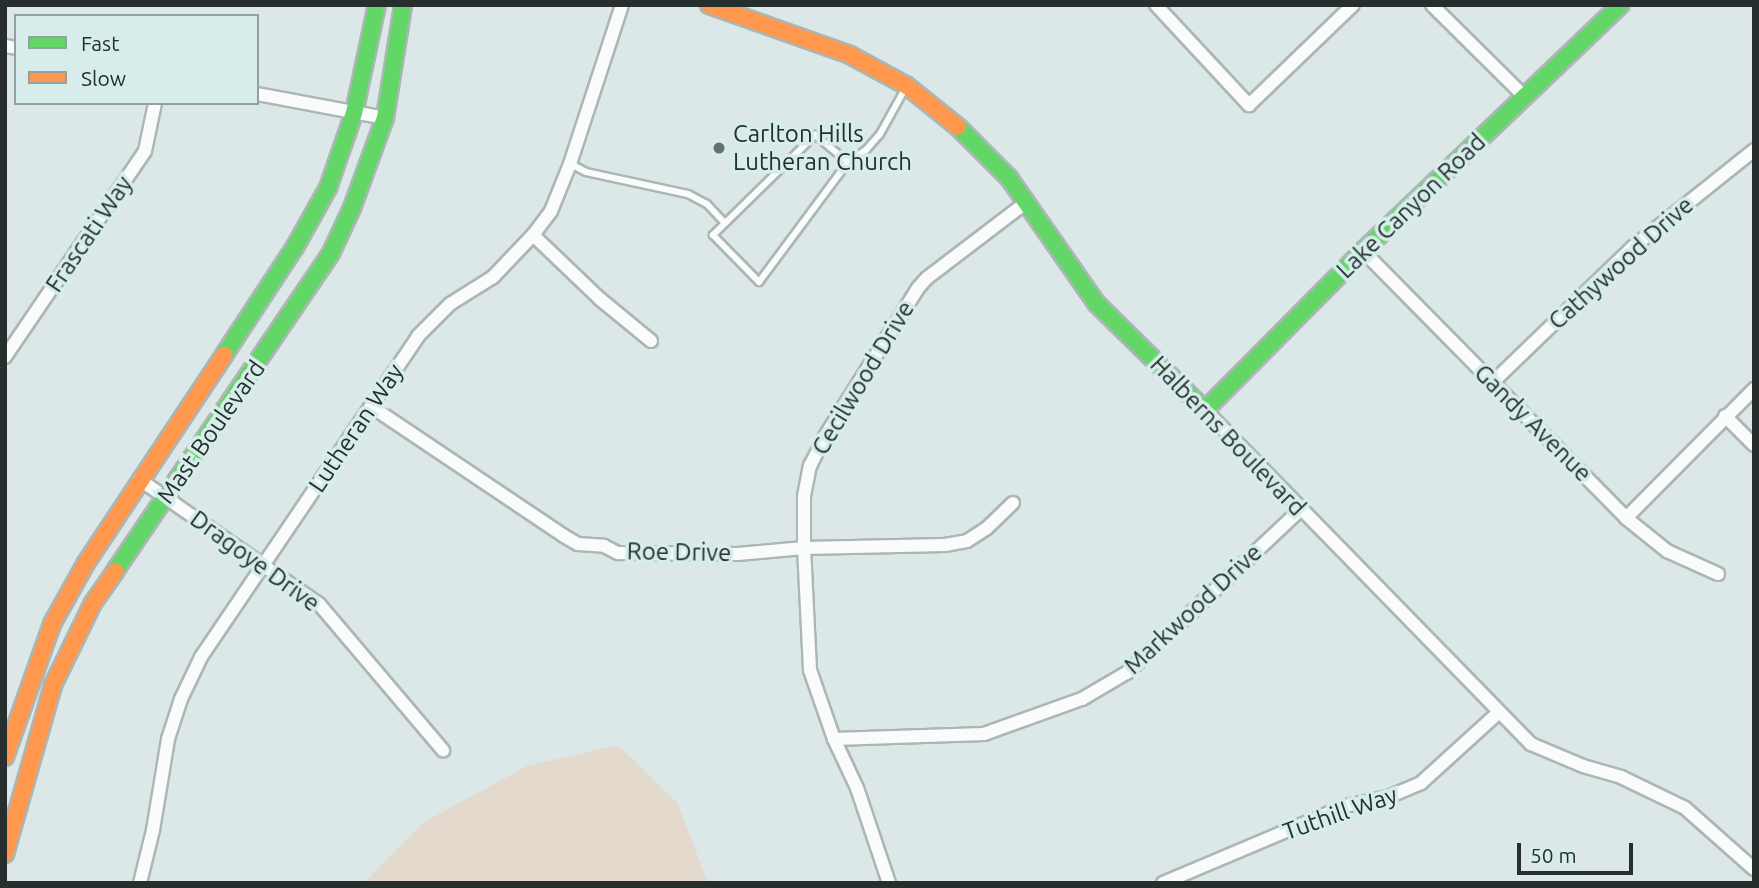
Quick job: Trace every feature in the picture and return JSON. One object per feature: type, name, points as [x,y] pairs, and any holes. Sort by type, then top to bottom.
[{"type":"main road","name":"Mast Boulevard","points":[[5,757],[51,624],[139,479],[296,247],[328,188],[354,113],[377,5]]},
{"type":"main road","name":"Mast Boulevard","points":[[5,854],[8,832],[53,685],[93,603],[302,300],[331,253],[352,208],[384,118],[403,5]]},
{"type":"main road","name":"Halberns Boulevard","points":[[709,5],[821,42],[907,86],[948,117],[990,156],[1009,178],[1024,204],[1097,304],[1205,410]]},
{"type":"main road","name":"Lake Canyon Road","points":[[1205,410],[1363,251],[1620,5]]},
{"type":"street","name":"Lutheran Way","points":[[140,883],[153,830],[168,739],[181,699],[201,657],[418,336],[450,304],[493,277],[534,235],[551,211],[570,164],[622,5]]},
{"type":"street","points":[[1156,5],[1249,105],[1353,5]]},
{"type":"street","points":[[1432,5],[1525,97]]},
{"type":"street","points":[[259,94],[384,118]]},
{"type":"street","name":"Frascati Way","points":[[5,357],[145,151],[155,105]]},
{"type":"street","name":"Cathywood Drive","points":[[1493,382],[1633,247],[1754,150]]},
{"type":"street","name":"Cecilwood Drive","points":[[889,883],[857,788],[834,739],[810,670],[804,496],[810,466],[824,438],[905,306],[927,278],[1024,204]]},
{"type":"street","points":[[534,235],[600,299],[651,341]]},
{"type":"street","name":"Gandy Avenue","points":[[1363,251],[1626,518],[1667,551],[1718,574]]},
{"type":"street","points":[[1626,518],[1725,416],[1754,390]]},
{"type":"street","name":"Roe Drive","points":[[372,407],[578,544],[604,546],[618,552],[738,554],[804,548],[944,545],[967,541],[987,528],[1013,503]]},
{"type":"street","name":"Halberns Boulevard","points":[[1205,410],[1531,744],[1583,766],[1621,777],[1685,808],[1754,869]]},
{"type":"street","points":[[1725,416],[1754,445]]},
{"type":"street","name":"Dragoye Drive","points":[[139,479],[319,604],[443,750]]},
{"type":"street","name":"Markwood Drive","points":[[834,739],[984,734],[1082,699],[1128,673],[1300,510]]},
{"type":"street","name":"Tuthill Way","points":[[1163,883],[1345,806],[1388,797],[1421,783],[1498,713]]},
{"type":"lane","points":[[848,162],[815,135],[713,235],[759,282],[848,162],[866,150],[880,134],[907,86]]},
{"type":"lane","points":[[570,164],[586,172],[688,194],[707,204],[725,223]]},
{"type":"shaded area","points":[[618,745],[678,804],[708,883],[364,883],[424,822],[527,766]]},
{"type":"traffic: fast","points":[[224,355],[295,247],[328,188],[354,113],[377,5]]},
{"type":"traffic: fast","points":[[115,571],[331,253],[352,208],[385,118],[403,5]]},
{"type":"traffic: fast","points":[[958,127],[1009,178],[1097,304],[1205,410],[1363,251],[1620,5]]},
{"type":"traffic: slow","points":[[709,5],[850,55],[907,86],[958,127]]},
{"type":"traffic: slow","points":[[5,757],[52,624],[86,563],[224,355]]},
{"type":"traffic: slow","points":[[5,854],[53,685],[93,603],[115,571]]},
{"type":"place","name":"Carlton Hills Lutheran Church","points":[[719,148]]}]
